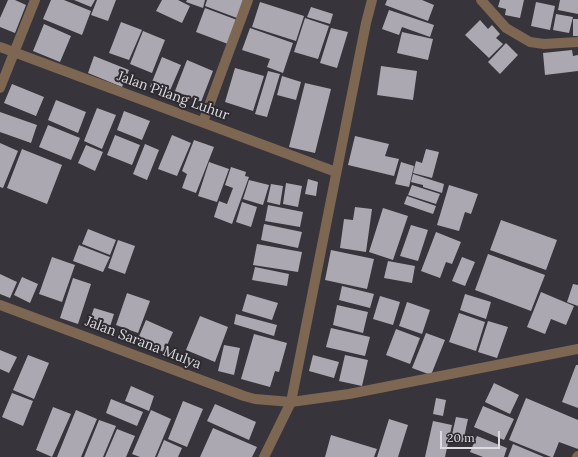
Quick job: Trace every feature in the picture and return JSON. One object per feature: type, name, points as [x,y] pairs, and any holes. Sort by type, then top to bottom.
[{"type":"street","points":[[0,88],[35,0]]},
{"type":"street","points":[[203,122],[248,0]]},
{"type":"street","points":[[264,457],[291,402],[366,23],[372,0]]},
{"type":"street","points":[[481,0],[506,28],[530,42],[544,44],[578,42]]},
{"type":"street","name":"Jalan Pilang Luhur","points":[[0,47],[336,172]]},
{"type":"street","name":"Jalan Sarana Mulya","points":[[0,305],[244,396],[255,399],[291,402],[349,394],[578,349]]},
{"type":"building","points":[[8,0],[15,0],[26,5],[15,33],[0,27],[0,18]]},
{"type":"building","points":[[51,0],[64,0],[91,11],[82,35],[43,19]]},
{"type":"building","points":[[74,0],[95,0],[91,7]]},
{"type":"building","points":[[97,0],[116,0],[108,21],[91,15]]},
{"type":"building","points":[[162,0],[178,0],[190,6],[182,23],[156,11]]},
{"type":"building","points":[[187,0],[205,0],[203,8],[186,2]]},
{"type":"building","points":[[207,0],[243,0],[237,18],[205,6]]},
{"type":"building","points":[[387,0],[422,0],[434,5],[428,21],[385,5]]},
{"type":"building","points":[[500,0],[524,0],[520,18],[505,15],[506,9],[498,7]]},
{"type":"building","points":[[560,0],[578,0],[578,14],[558,10]]},
{"type":"building","points":[[260,2],[304,16],[296,41],[252,27]]},
{"type":"building","points":[[536,2],[555,6],[550,30],[531,26]]},
{"type":"building","points":[[311,7],[333,14],[330,24],[307,17]]},
{"type":"building","points":[[205,8],[237,20],[228,44],[196,32]]},
{"type":"building","points":[[389,10],[434,25],[430,37],[402,27],[399,35],[382,29]]},
{"type":"building","points":[[556,14],[573,17],[569,33],[553,30]]},
{"type":"building","points":[[305,18],[329,26],[318,59],[294,52]]},
{"type":"building","points":[[573,19],[578,19],[578,36],[573,36]]},
{"type":"building","points":[[480,20],[488,29],[492,25],[500,34],[496,38],[503,44],[489,58],[465,35]]},
{"type":"building","points":[[121,22],[142,30],[129,60],[109,53]]},
{"type":"building","points":[[44,24],[71,36],[60,62],[33,51]]},
{"type":"building","points":[[250,28],[293,43],[283,73],[267,67],[270,59],[242,50]]},
{"type":"building","points":[[331,28],[348,32],[337,68],[320,63]]},
{"type":"building","points":[[143,31],[165,40],[152,73],[130,64]]},
{"type":"building","points":[[402,32],[433,39],[428,60],[397,53]]},
{"type":"building","points":[[506,43],[518,55],[500,74],[488,62]]},
{"type":"building","points":[[572,50],[573,56],[578,55],[578,71],[545,75],[543,53]]},
{"type":"building","points":[[94,56],[129,70],[122,87],[88,73]]},
{"type":"building","points":[[162,57],[181,65],[168,95],[150,87]]},
{"type":"building","points":[[187,60],[213,71],[201,102],[175,91]]},
{"type":"building","points":[[381,66],[417,71],[413,100],[377,95]]},
{"type":"building","points":[[235,68],[264,76],[253,111],[225,102]]},
{"type":"building","points":[[268,71],[280,74],[267,117],[255,114]]},
{"type":"building","points":[[282,76],[301,82],[296,100],[277,95]]},
{"type":"building","points":[[305,83],[331,89],[315,153],[289,147]]},
{"type":"building","points":[[12,84],[44,97],[36,116],[4,103]]},
{"type":"building","points":[[56,100],[86,112],[78,133],[48,120]]},
{"type":"building","points":[[97,108],[116,115],[102,149],[84,141]]},
{"type":"building","points":[[124,111],[150,121],[142,140],[117,130]]},
{"type":"building","points":[[0,112],[37,125],[31,143],[0,132]]},
{"type":"building","points":[[48,125],[80,138],[71,160],[39,147]]},
{"type":"building","points":[[115,135],[140,145],[132,165],[107,155]]},
{"type":"building","points":[[172,135],[191,143],[177,176],[158,169]]},
{"type":"building","points":[[355,136],[389,144],[385,156],[399,159],[394,176],[348,165]]},
{"type":"building","points":[[194,140],[214,147],[196,193],[182,188],[187,174],[182,171]]},
{"type":"building","points":[[0,143],[18,151],[3,188],[0,187]]},
{"type":"building","points":[[145,144],[159,150],[147,180],[133,174]]},
{"type":"building","points":[[86,145],[103,152],[95,171],[78,163]]},
{"type":"building","points":[[22,149],[62,165],[47,204],[7,188]]},
{"type":"building","points":[[426,149],[439,152],[432,178],[413,173],[416,161],[422,163]]},
{"type":"building","points":[[209,162],[229,169],[217,202],[198,196]]},
{"type":"building","points":[[401,162],[414,166],[409,187],[395,184]]},
{"type":"building","points":[[231,167],[246,172],[245,176],[249,177],[232,224],[214,217],[219,201],[227,204],[233,188],[225,185]]},
{"type":"building","points":[[413,174],[444,184],[442,193],[411,182]]},
{"type":"building","points":[[308,179],[318,182],[316,196],[305,194]]},
{"type":"building","points":[[249,180],[269,185],[263,205],[243,199]]},
{"type":"building","points":[[286,183],[302,186],[298,207],[283,204]]},
{"type":"building","points":[[271,184],[283,186],[280,205],[267,202]]},
{"type":"building","points":[[412,185],[440,194],[436,204],[408,195]]},
{"type":"building","points":[[449,185],[478,194],[471,214],[465,212],[459,231],[437,225]]},
{"type":"building","points":[[407,196],[436,206],[433,214],[404,204]]},
{"type":"building","points":[[242,202],[257,207],[251,227],[236,222]]},
{"type":"building","points":[[268,205],[303,212],[300,227],[265,221]]},
{"type":"building","points":[[355,207],[372,209],[366,252],[340,248],[344,219],[353,220]]},
{"type":"building","points":[[383,208],[408,216],[393,260],[369,252]]},
{"type":"building","points":[[501,220],[557,240],[546,270],[490,250]]},
{"type":"building","points":[[264,224],[302,232],[298,248],[261,240]]},
{"type":"building","points":[[411,225],[428,230],[418,261],[400,256]]},
{"type":"building","points":[[88,229],[116,240],[110,255],[82,244]]},
{"type":"building","points":[[436,232],[461,242],[452,264],[446,262],[440,278],[421,271]]},
{"type":"building","points":[[118,240],[135,246],[125,274],[108,268]]},
{"type":"building","points":[[257,244],[302,252],[298,272],[253,265]]},
{"type":"building","points":[[79,245],[110,257],[103,272],[73,261]]},
{"type":"building","points":[[331,250],[374,259],[367,289],[325,280]]},
{"type":"building","points":[[488,254],[545,275],[531,311],[475,290]]},
{"type":"building","points":[[52,257],[75,265],[62,302],[39,294]]},
{"type":"building","points":[[462,257],[475,262],[465,286],[452,281]]},
{"type":"building","points":[[388,261],[415,266],[412,283],[384,278]]},
{"type":"building","points":[[255,267],[289,274],[287,286],[252,280]]},
{"type":"building","points":[[0,274],[17,282],[10,298],[0,294]]},
{"type":"building","points":[[22,277],[38,284],[30,303],[14,295]]},
{"type":"building","points":[[73,278],[91,284],[78,324],[60,318]]},
{"type":"building","points":[[573,284],[578,285],[578,306],[567,302]]},
{"type":"building","points":[[342,286],[374,294],[370,308],[339,300]]},
{"type":"building","points":[[541,292],[574,306],[566,325],[551,319],[545,334],[527,327]]},
{"type":"building","points":[[127,293],[150,301],[138,333],[116,325]]},
{"type":"building","points":[[247,294],[278,303],[272,320],[242,311]]},
{"type":"building","points":[[465,294],[491,302],[486,319],[460,310]]},
{"type":"building","points":[[380,296],[400,302],[393,325],[373,319]]},
{"type":"building","points":[[407,302],[430,310],[422,334],[399,326]]},
{"type":"building","points":[[337,305],[368,312],[363,333],[333,325]]},
{"type":"building","points":[[94,308],[114,314],[108,333],[88,326]]},
{"type":"building","points":[[459,313],[485,322],[476,351],[449,342]]},
{"type":"building","points":[[236,314],[277,325],[274,336],[234,324]]},
{"type":"building","points":[[200,316],[228,327],[215,362],[186,350]]},
{"type":"building","points":[[146,320],[173,332],[164,352],[137,341]]},
{"type":"building","points":[[488,321],[508,327],[497,358],[478,352]]},
{"type":"building","points":[[331,328],[370,337],[365,356],[326,347]]},
{"type":"building","points":[[396,329],[420,338],[410,364],[386,355]]},
{"type":"building","points":[[426,333],[445,340],[431,375],[412,368]]},
{"type":"building","points":[[254,334],[287,343],[279,372],[275,371],[270,387],[241,379]]},
{"type":"building","points":[[224,345],[240,348],[234,375],[218,371]]},
{"type":"building","points":[[0,350],[17,357],[9,373],[0,369]]},
{"type":"building","points":[[28,355],[49,363],[34,399],[13,390]]},
{"type":"building","points":[[313,355],[339,362],[334,378],[309,371]]},
{"type":"building","points":[[345,355],[368,360],[362,386],[339,381]]},
{"type":"building","points":[[576,365],[578,365],[578,408],[562,402]]},
{"type":"building","points":[[494,383],[519,395],[510,414],[485,402]]},
{"type":"building","points":[[131,386],[154,396],[149,411],[125,401]]},
{"type":"building","points":[[12,393],[33,401],[23,426],[2,417]]},
{"type":"building","points":[[436,398],[446,400],[443,416],[433,414]]},
{"type":"building","points":[[526,398],[578,420],[578,449],[559,442],[553,457],[551,457],[509,440]]},
{"type":"building","points":[[111,399],[143,412],[137,426],[106,413]]},
{"type":"building","points":[[183,401],[203,409],[187,447],[168,439]]},
{"type":"building","points":[[215,404],[256,422],[249,440],[207,421]]},
{"type":"building","points":[[483,406],[514,419],[504,440],[474,427]]},
{"type":"building","points":[[53,407],[71,414],[52,457],[36,450]]},
{"type":"building","points":[[76,410],[97,419],[81,457],[57,457]]},
{"type":"building","points":[[151,410],[171,419],[155,457],[140,457],[132,454]]},
{"type":"building","points":[[456,417],[468,419],[463,442],[451,439]]},
{"type":"building","points":[[389,419],[408,425],[398,457],[377,457]]},
{"type":"building","points":[[99,420],[116,426],[103,457],[84,457]]},
{"type":"building","points":[[433,421],[452,425],[445,457],[425,457]]},
{"type":"building","points":[[213,428],[257,447],[252,457],[200,457]]},
{"type":"building","points":[[117,429],[135,436],[126,457],[105,457]]},
{"type":"building","points":[[331,435],[377,449],[374,457],[325,457]]},
{"type":"building","points":[[477,436],[507,448],[504,457],[483,457],[470,452]]},
{"type":"building","points":[[164,440],[182,448],[178,457],[157,457]]},
{"type":"building","points":[[513,444],[544,457],[508,457]]}]
